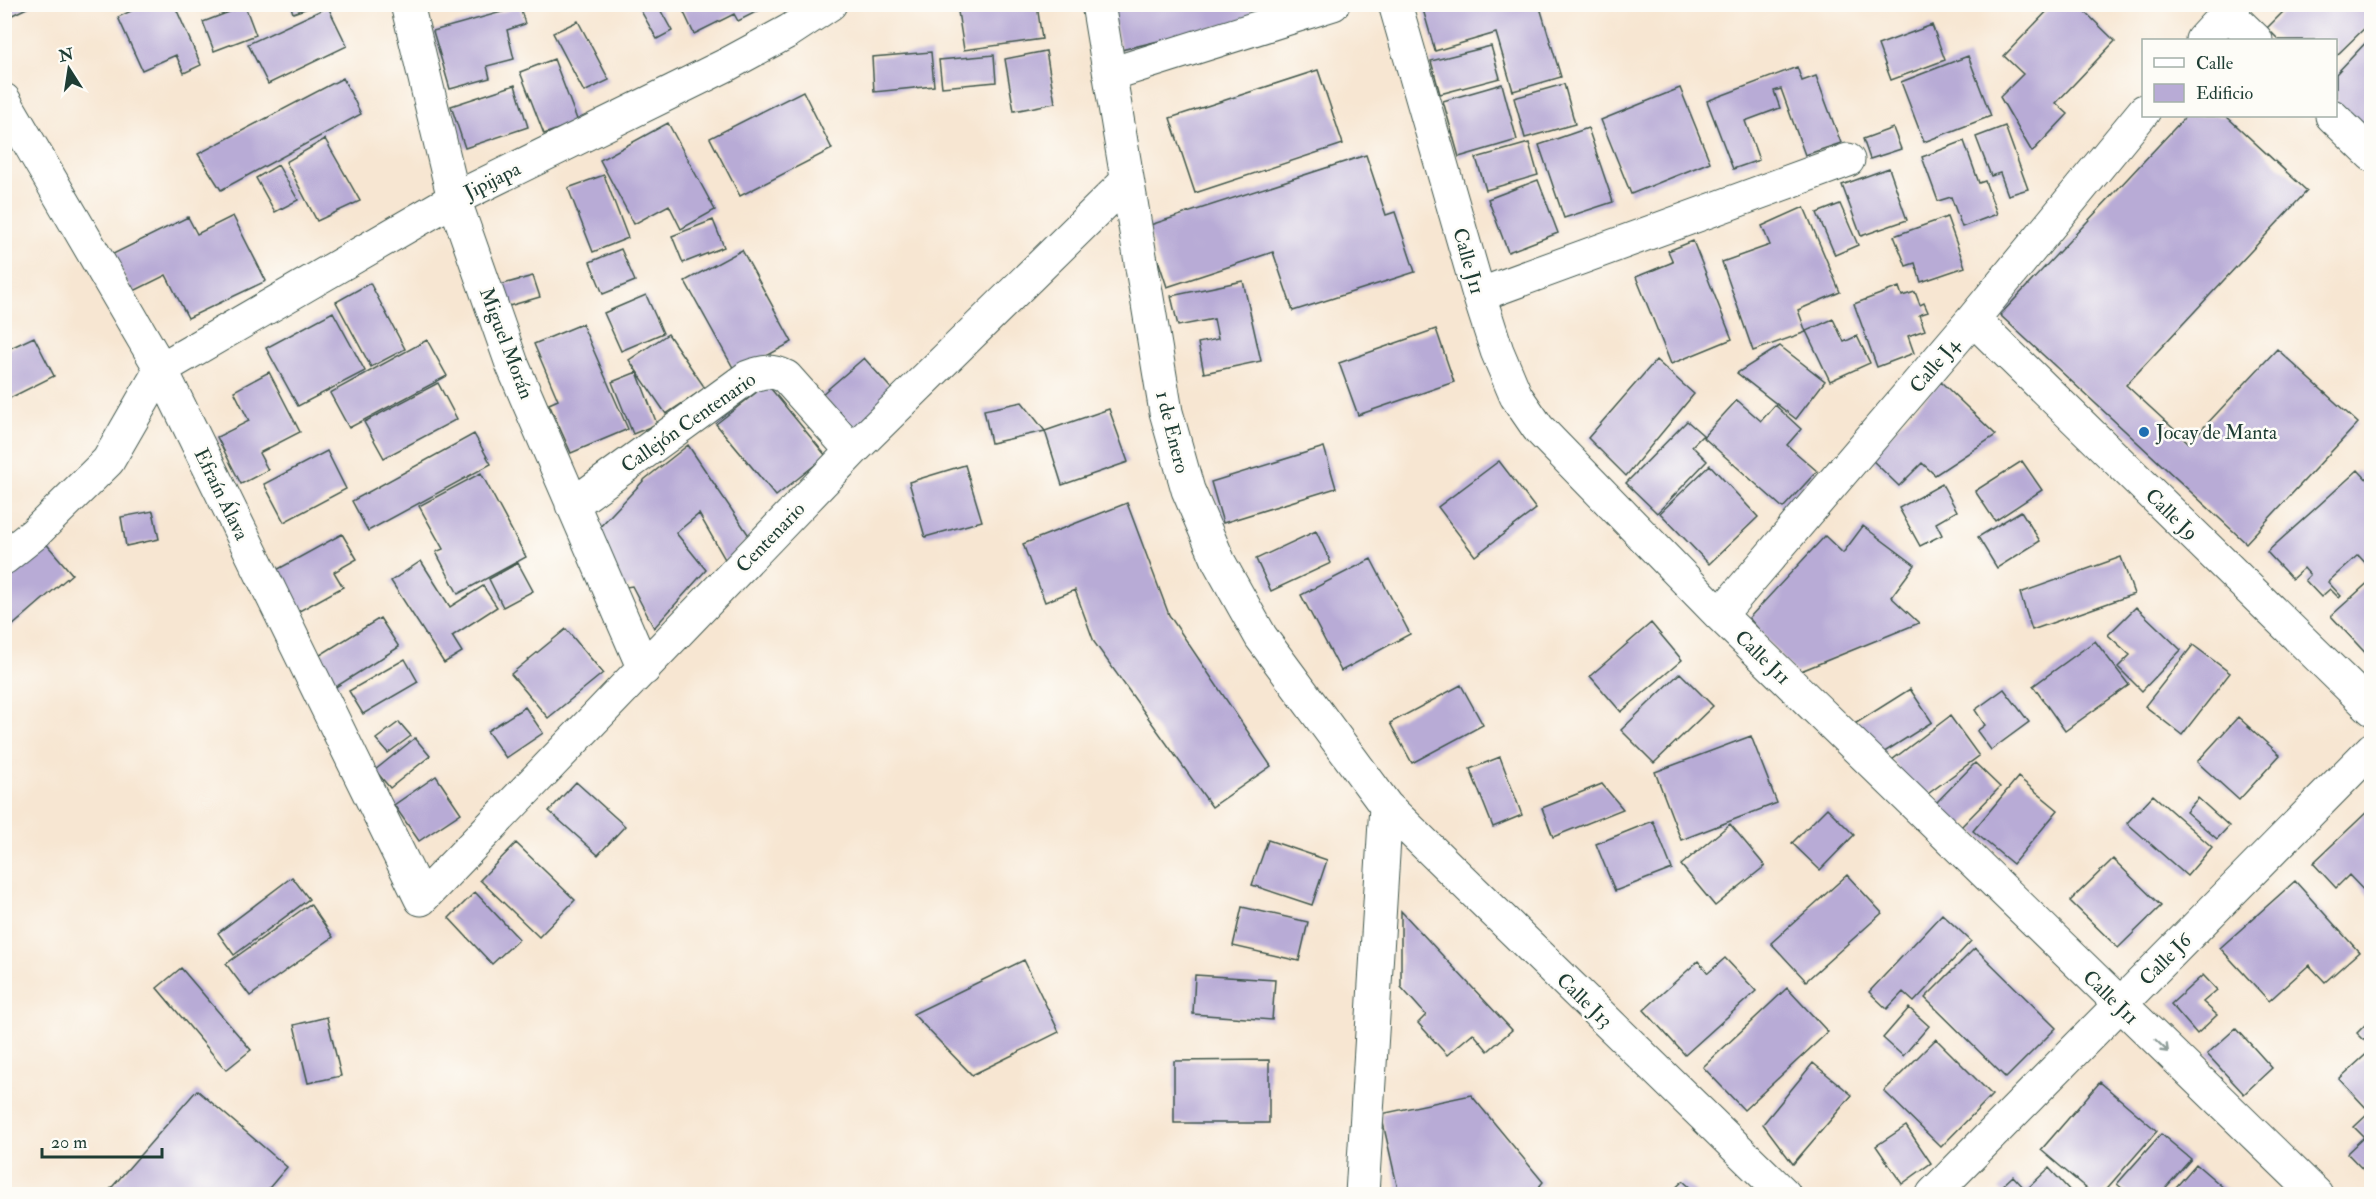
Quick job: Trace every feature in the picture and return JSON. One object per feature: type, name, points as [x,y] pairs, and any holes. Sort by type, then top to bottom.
[{"type":"street","name":"Miguel Morán","points":[[407,4],[454,199],[512,364],[644,669]]},
{"type":"street","name":"Jipijapa","points":[[161,369],[454,199],[728,64],[789,31],[830,4]]},
{"type":"street","name":"1 de Enero","points":[[1098,4],[1166,412],[1188,490],[1220,562],[1261,636],[1386,806]]},
{"type":"street","points":[[1111,74],[1333,4]]},
{"type":"street","name":"Calle J11","points":[[1395,4],[1497,351],[1516,396],[1538,428],[1720,615],[2316,1194]]},
{"type":"street","points":[[2203,39],[2231,8],[2255,39]]},
{"type":"street","name":"Efraín Álava","points":[[4,100],[161,369],[421,899]]},
{"type":"street","name":"Calle J4","points":[[1720,615],[1973,319],[2142,113]]},
{"type":"street","points":[[2333,117],[2372,155]]},
{"type":"street","points":[[1479,295],[1848,160]]},
{"type":"street","name":"Centenario","points":[[421,899],[852,451],[1126,182]]},
{"type":"street","name":"Calle J9","points":[[1973,319],[2372,709]]},
{"type":"street","points":[[4,558],[34,534],[108,461],[161,369]]},
{"type":"street","name":"Callejón Centenario","points":[[572,505],[748,377],[761,371],[775,372],[786,377],[852,451]]},
{"type":"street","name":"Calle J6","points":[[1933,1194],[2372,749]]},
{"type":"street","points":[[1362,1194],[1386,806]]},
{"type":"street","name":"Calle J13","points":[[1386,806],[1784,1194]]},
{"type":"building","points":[[4,4],[35,4],[4,19]]},
{"type":"building","points":[[146,4],[174,4],[201,65],[184,73],[176,55],[142,70],[118,17]]},
{"type":"building","points":[[290,4],[317,4],[317,5],[293,13]]},
{"type":"building","points":[[637,4],[657,4],[672,31],[657,39]]},
{"type":"building","points":[[680,4],[762,4],[764,8],[738,21],[734,14],[694,34]]},
{"type":"building","points":[[1110,4],[1251,4],[1254,18],[1121,50]]},
{"type":"building","points":[[1426,4],[1539,4],[1561,77],[1513,91],[1496,33],[1435,51],[1422,6]]},
{"type":"building","points":[[2054,4],[2077,4],[2115,41],[2056,103],[2068,114],[2032,152],[2000,97],[2023,74],[2004,56]]},
{"type":"building","points":[[2291,4],[2372,4],[2372,21],[2337,55],[2337,39],[2278,39],[2267,28]]},
{"type":"building","points":[[957,5],[1037,5],[1042,39],[964,50]]},
{"type":"building","points":[[245,6],[256,35],[214,51],[203,22]]},
{"type":"building","points":[[328,7],[347,46],[268,84],[248,44]]},
{"type":"building","points":[[520,7],[525,24],[507,30],[514,59],[487,66],[490,78],[450,89],[433,31]]},
{"type":"building","points":[[578,21],[609,80],[584,92],[553,33]]},
{"type":"building","points":[[1932,25],[1945,60],[1891,80],[1878,45]]},
{"type":"building","points":[[2372,36],[2372,133],[2337,106],[2337,73]]},
{"type":"building","points":[[1491,46],[1500,78],[1440,94],[1431,61]]},
{"type":"building","points":[[1046,51],[1055,103],[1014,111],[1005,59]]},
{"type":"building","points":[[931,52],[934,86],[874,92],[872,57]]},
{"type":"building","points":[[994,55],[996,82],[942,87],[939,60]]},
{"type":"building","points":[[1968,56],[1991,116],[1924,142],[1901,82]]},
{"type":"building","points":[[554,59],[578,122],[544,134],[520,72]]},
{"type":"building","points":[[1797,67],[1802,81],[1816,76],[1841,143],[1805,155],[1781,89],[1774,91],[1780,108],[1745,121],[1759,160],[1733,169],[1707,101]]},
{"type":"building","points":[[1318,70],[1343,144],[1195,193],[1170,118]]},
{"type":"building","points":[[343,78],[361,114],[221,190],[198,154]]},
{"type":"building","points":[[1502,84],[1517,140],[1459,157],[1443,101]]},
{"type":"building","points":[[1564,84],[1575,124],[1525,138],[1514,98]]},
{"type":"building","points":[[515,85],[528,127],[465,148],[451,106]]},
{"type":"building","points":[[1680,88],[1710,162],[1631,194],[1601,120]]},
{"type":"building","points":[[803,91],[832,149],[740,196],[710,138]]},
{"type":"building","points":[[2185,117],[2227,117],[2307,191],[2126,385],[2189,443],[2277,349],[2358,423],[2246,543],[2000,315]]},
{"type":"building","points":[[668,123],[715,210],[681,229],[669,205],[634,224],[600,160]]},
{"type":"building","points":[[2005,126],[2028,189],[2008,195],[2000,173],[1991,176],[1976,137]]},
{"type":"building","points":[[1588,128],[1613,202],[1564,218],[1539,145]]},
{"type":"building","points":[[1893,128],[1901,149],[1870,159],[1863,139]]},
{"type":"building","points":[[325,139],[360,201],[317,221],[286,162]]},
{"type":"building","points":[[1964,141],[1979,183],[1985,181],[1997,214],[1962,227],[1951,197],[1938,201],[1922,157]]},
{"type":"building","points":[[1529,143],[1538,175],[1486,190],[1476,158]]},
{"type":"building","points":[[1366,155],[1386,215],[1395,212],[1415,272],[1293,311],[1273,252],[1167,287],[1147,226]]},
{"type":"building","points":[[278,165],[298,200],[275,212],[256,178]]},
{"type":"building","points":[[1889,168],[1907,220],[1861,236],[1842,185]]},
{"type":"building","points":[[604,175],[628,238],[593,252],[568,188]]},
{"type":"building","points":[[1538,180],[1558,233],[1508,252],[1488,199]]},
{"type":"building","points":[[1840,204],[1858,245],[1835,255],[1817,213]]},
{"type":"building","points":[[1804,207],[1840,292],[1798,310],[1806,332],[1753,351],[1722,262],[1770,245],[1762,226]]},
{"type":"building","points":[[233,216],[266,281],[188,318],[166,275],[132,292],[113,254],[188,217],[197,234]]},
{"type":"building","points":[[1947,217],[1965,267],[1921,282],[1915,263],[1906,266],[1894,236]]},
{"type":"building","points":[[713,220],[724,247],[683,263],[672,236]]},
{"type":"building","points":[[1693,241],[1732,339],[1671,364],[1636,277],[1673,262],[1668,251]]},
{"type":"building","points":[[621,249],[635,281],[603,294],[590,262]]},
{"type":"building","points":[[742,250],[792,342],[736,373],[685,281]]},
{"type":"building","points":[[533,276],[540,297],[502,308],[496,286]]},
{"type":"building","points":[[1243,281],[1261,361],[1204,373],[1198,343],[1218,339],[1214,319],[1178,326],[1171,296]]},
{"type":"building","points":[[370,283],[405,349],[371,367],[336,302]]},
{"type":"building","points":[[1899,287],[1902,296],[1915,292],[1920,305],[1924,303],[1928,312],[1919,315],[1925,330],[1908,336],[1914,353],[1877,367],[1854,304]]},
{"type":"building","points":[[646,295],[663,333],[621,351],[604,313]]},
{"type":"building","points":[[333,312],[365,371],[298,406],[266,348]]},
{"type":"building","points":[[1833,319],[1844,342],[1857,336],[1870,363],[1830,381],[1806,331]]},
{"type":"building","points":[[582,324],[628,429],[571,453],[549,404],[558,400],[534,344]]},
{"type":"building","points":[[1436,329],[1454,382],[1358,415],[1339,363]]},
{"type":"building","points":[[668,334],[705,388],[666,414],[629,360]]},
{"type":"building","points":[[34,337],[54,376],[4,401],[4,351]]},
{"type":"building","points":[[427,340],[447,376],[349,428],[330,393]]},
{"type":"building","points":[[1780,346],[1825,381],[1796,419],[1737,373]]},
{"type":"building","points":[[864,358],[896,394],[853,432],[821,395]]},
{"type":"building","points":[[1656,360],[1694,394],[1626,476],[1588,438]]},
{"type":"building","points":[[269,372],[300,432],[259,453],[268,470],[241,484],[217,437],[249,421],[234,391]]},
{"type":"building","points":[[637,372],[657,424],[633,434],[612,382]]},
{"type":"building","points":[[1941,382],[1996,435],[1935,475],[1922,463],[1899,486],[1869,457]]},
{"type":"building","points":[[438,383],[457,419],[384,458],[364,422]]},
{"type":"building","points":[[767,384],[826,456],[776,496],[716,424]]},
{"type":"building","points":[[1737,400],[1761,421],[1775,405],[1801,429],[1787,445],[1817,471],[1783,508],[1703,437]]},
{"type":"building","points":[[1022,402],[1045,431],[991,443],[984,410]]},
{"type":"building","points":[[1109,409],[1128,462],[1062,485],[1045,431]]},
{"type":"building","points":[[1687,421],[1703,435],[1692,446],[1707,461],[1657,513],[1626,483]]},
{"type":"building","points":[[474,434],[491,464],[368,531],[352,501]]},
{"type":"building","points":[[688,445],[750,537],[726,561],[699,514],[676,533],[706,570],[654,628],[632,586],[620,588],[596,531],[645,479]]},
{"type":"building","points":[[1324,447],[1336,488],[1223,523],[1211,482]]},
{"type":"building","points":[[327,451],[346,489],[284,522],[264,484]]},
{"type":"building","points":[[1499,461],[1536,509],[1475,556],[1438,507]]},
{"type":"building","points":[[2022,461],[2042,490],[1995,521],[1975,491]]},
{"type":"building","points":[[965,465],[982,521],[925,537],[909,482]]},
{"type":"building","points":[[1710,465],[1758,517],[1709,564],[1660,513]]},
{"type":"building","points":[[2358,470],[2372,485],[2372,570],[2358,555],[2328,582],[2341,596],[2339,598],[2330,589],[2321,597],[2305,580],[2310,575],[2304,568],[2292,579],[2267,552]]},
{"type":"building","points":[[481,473],[526,557],[458,594],[436,552],[443,549],[419,506]]},
{"type":"building","points":[[1942,484],[1957,511],[1936,523],[1942,535],[1920,546],[1899,508]]},
{"type":"building","points":[[1127,503],[1169,615],[1271,766],[1212,807],[1094,642],[1075,590],[1045,602],[1023,544]]},
{"type":"building","points":[[153,511],[159,539],[126,546],[121,517]]},
{"type":"building","points":[[2021,511],[2040,541],[1997,568],[1978,537]]},
{"type":"building","points":[[1863,526],[1915,565],[1891,597],[1919,623],[1796,673],[1749,618],[1825,536],[1843,553]]},
{"type":"building","points":[[1316,531],[1331,563],[1271,591],[1256,559]]},
{"type":"building","points":[[342,534],[357,559],[334,572],[343,587],[294,614],[271,573]]},
{"type":"building","points":[[43,540],[72,574],[4,633],[4,574]]},
{"type":"building","points":[[2121,557],[2134,594],[2032,630],[2020,593]]},
{"type":"building","points":[[1371,559],[1410,634],[1341,671],[1301,595]]},
{"type":"building","points":[[421,561],[450,607],[483,586],[497,607],[452,636],[462,652],[444,663],[391,581]]},
{"type":"building","points":[[518,563],[533,591],[503,607],[489,579]]},
{"type":"building","points":[[2372,579],[2372,660],[2331,616]]},
{"type":"building","points":[[2136,607],[2181,650],[2142,691],[2118,667],[2130,655],[2108,635]]},
{"type":"building","points":[[380,618],[399,647],[331,690],[312,660]]},
{"type":"building","points":[[1651,623],[1682,660],[1621,712],[1590,676]]},
{"type":"building","points":[[566,629],[603,673],[548,718],[511,674]]},
{"type":"building","points":[[2095,641],[2129,685],[2065,731],[2033,686]]},
{"type":"building","points":[[2193,645],[2230,673],[2182,735],[2145,706]]},
{"type":"building","points":[[405,659],[418,682],[363,714],[349,691]]},
{"type":"building","points":[[1680,673],[1713,706],[1654,763],[1621,730]]},
{"type":"building","points":[[1461,685],[1483,725],[1412,763],[1390,723]]},
{"type":"building","points":[[1910,689],[1932,722],[1875,758],[1853,725]]},
{"type":"building","points":[[2004,689],[2029,722],[1991,750],[1977,731],[1985,725],[1975,710]]},
{"type":"building","points":[[525,707],[543,733],[506,758],[487,731]]},
{"type":"building","points":[[1950,716],[1979,756],[1921,799],[1892,760]]},
{"type":"building","points":[[2238,717],[2280,755],[2239,800],[2197,762]]},
{"type":"building","points":[[399,722],[411,736],[388,753],[376,739]]},
{"type":"building","points":[[1751,736],[1777,803],[1681,840],[1655,772]]},
{"type":"building","points":[[415,738],[430,756],[390,788],[375,770]]},
{"type":"building","points":[[1500,757],[1522,815],[1493,827],[1470,769]]},
{"type":"building","points":[[1975,763],[2000,787],[1960,828],[1936,803]]},
{"type":"building","points":[[436,776],[461,813],[419,841],[394,805]]},
{"type":"building","points":[[2018,777],[2058,810],[2013,864],[1973,831]]},
{"type":"building","points":[[576,782],[625,826],[598,855],[549,811]]},
{"type":"building","points":[[1602,784],[1623,809],[1553,837],[1542,808]]},
{"type":"building","points":[[2153,795],[2212,847],[2187,876],[2127,823]]},
{"type":"building","points":[[2198,798],[2229,826],[2217,839],[2186,812]]},
{"type":"building","points":[[1827,808],[1854,835],[1820,870],[1792,843]]},
{"type":"building","points":[[2370,809],[2372,811],[2370,897],[2349,875],[2336,888],[2313,863]]},
{"type":"building","points":[[1653,821],[1672,869],[1615,891],[1596,844]]},
{"type":"building","points":[[1730,824],[1765,866],[1715,906],[1681,865]]},
{"type":"building","points":[[1268,840],[1327,860],[1312,905],[1252,885]]},
{"type":"building","points":[[516,843],[575,900],[539,937],[480,880]]},
{"type":"building","points":[[2113,859],[2161,906],[2118,948],[2070,901]]},
{"type":"building","points":[[1847,875],[1882,913],[1806,981],[1771,943]]},
{"type":"building","points":[[292,877],[309,899],[234,955],[218,933]]},
{"type":"building","points":[[2295,881],[2359,952],[2325,982],[2309,965],[2269,1001],[2220,948]]},
{"type":"building","points":[[475,892],[519,939],[492,964],[449,918]]},
{"type":"building","points":[[310,904],[333,937],[250,996],[226,964]]},
{"type":"building","points":[[1242,907],[1308,922],[1299,961],[1233,946]]},
{"type":"building","points":[[1401,911],[1512,1030],[1488,1051],[1473,1033],[1447,1055],[1418,1023],[1426,1015],[1401,987]]},
{"type":"building","points":[[1942,914],[1971,941],[1914,1002],[1903,992],[1887,1009],[1869,992]]},
{"type":"building","points":[[1975,948],[2056,1028],[2006,1078],[1925,998]]},
{"type":"building","points":[[1725,958],[1756,991],[1685,1055],[1644,1010],[1698,961],[1708,973]]},
{"type":"building","points":[[1024,960],[1059,1032],[972,1075],[913,1014]]},
{"type":"building","points":[[181,968],[251,1050],[226,1070],[157,988]]},
{"type":"building","points":[[1195,975],[1275,980],[1272,1020],[1193,1014]]},
{"type":"building","points":[[2203,975],[2217,990],[2203,1002],[2217,1015],[2197,1034],[2171,1004]]},
{"type":"building","points":[[1787,988],[1828,1032],[1744,1110],[1703,1067]]},
{"type":"building","points":[[1909,1008],[1929,1026],[1903,1056],[1883,1038]]},
{"type":"building","points":[[327,1017],[341,1076],[308,1083],[294,1025]]},
{"type":"building","points":[[2369,1021],[2372,1023],[2372,1048],[2357,1033]]},
{"type":"building","points":[[2236,1028],[2272,1068],[2244,1094],[2207,1054]]},
{"type":"building","points":[[1936,1039],[1992,1095],[1941,1147],[1884,1091]]},
{"type":"building","points":[[2372,1049],[2372,1179],[2347,1153],[2364,1137],[2354,1127],[2370,1112],[2339,1079]]},
{"type":"building","points":[[1269,1060],[1269,1123],[1174,1123],[1174,1061]]},
{"type":"building","points":[[1813,1063],[1852,1095],[1793,1164],[1763,1124]]},
{"type":"building","points":[[2100,1082],[2157,1131],[2102,1194],[2093,1194],[2041,1150]]},
{"type":"building","points":[[197,1090],[287,1167],[264,1194],[106,1194]]},
{"type":"building","points":[[1471,1095],[1543,1182],[1533,1194],[1399,1194],[1381,1114]]},
{"type":"building","points":[[1906,1126],[1931,1163],[1902,1184],[1876,1146]]},
{"type":"building","points":[[2161,1134],[2191,1159],[2160,1194],[2129,1194],[2117,1184]]},
{"type":"building","points":[[2196,1164],[2225,1189],[2231,1194],[2170,1194]]},
{"type":"building","points":[[2049,1168],[2073,1194],[2025,1194],[2021,1190],[2017,1194],[2004,1194],[1999,1189],[2013,1176],[2026,1190]]},
{"type":"building","points":[[1683,1181],[1697,1194],[1669,1194]]},
{"type":"place","name":"Jocay de Manta","points":[[2144,432]]}]
